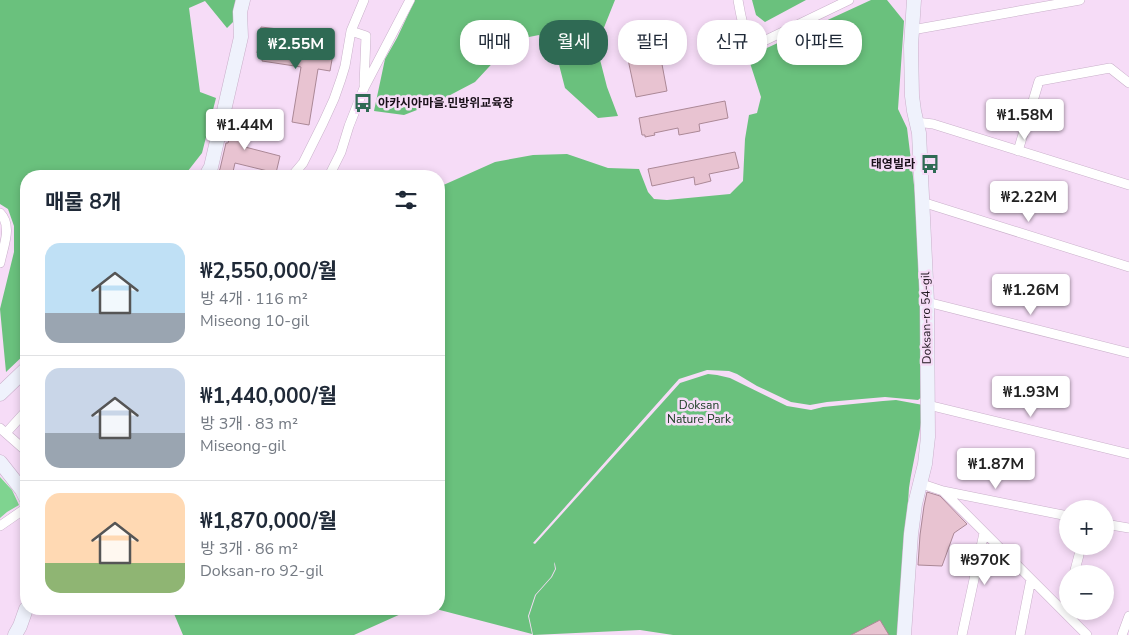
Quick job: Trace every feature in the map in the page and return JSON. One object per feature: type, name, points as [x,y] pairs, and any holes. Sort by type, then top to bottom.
[{"type":"street","points":[[210,170],[241,37],[240,12],[243,0]]},
{"type":"street","points":[[297,170],[303,163],[334,99],[345,66],[351,31],[364,0]]},
{"type":"street","points":[[332,170],[341,152],[364,88],[410,0]]},
{"type":"street","points":[[738,0],[744,27],[749,38],[756,42],[766,40],[849,0]]},
{"type":"street","name":"Doksan-ro 54-gil","points":[[904,635],[911,534],[919,483],[925,464],[928,405],[927,302],[919,133],[912,96],[914,0]]},
{"type":"street","points":[[912,30],[1080,0]]},
{"type":"street","points":[[351,31],[366,36],[364,88]]},
{"type":"street","points":[[1018,151],[1039,81],[1110,68],[1129,83]]},
{"type":"street","points":[[916,122],[933,124],[1129,185]]},
{"type":"street","points":[[922,202],[1129,267]]},
{"type":"street","points":[[0,213],[6,224],[6,236],[0,263]]},
{"type":"street","points":[[927,302],[1129,353]]},
{"type":"street","points":[[0,394],[20,375]]},
{"type":"street","points":[[928,405],[1129,454]]},
{"type":"street","points":[[20,415],[3,431],[20,446]]},
{"type":"street","points":[[0,462],[20,487]]},
{"type":"street","points":[[919,483],[943,491],[1059,514]]},
{"type":"street","points":[[943,491],[1059,607]]},
{"type":"street","points":[[0,526],[20,512]]},
{"type":"street","points":[[1114,526],[1129,528]]},
{"type":"street","points":[[962,635],[984,533]]},
{"type":"street","points":[[1076,565],[1079,555]]},
{"type":"street","points":[[1020,635],[1031,579]]},
{"type":"street","points":[[15,635],[24,615]]},
{"type":"street","points":[[1122,635],[1129,616]]},
{"type":"street","points":[[1077,630],[1087,635]]},
{"type":"green space","points":[[0,0],[238,0],[236,19],[227,28],[205,1],[189,8],[200,92],[216,98],[202,153],[189,170],[20,170],[20,359],[6,372],[0,309],[14,252],[14,226],[8,209],[0,204]]},
{"type":"green space","points":[[415,0],[615,0],[607,20],[539,20],[539,35],[529,37],[529,20],[460,20],[460,65],[491,65],[475,82],[435,103],[404,115],[374,111],[385,59]]},
{"type":"green space","points":[[752,0],[806,0],[767,21],[756,15]]},
{"type":"green space","name":"Doksan Nature Park","points":[[871,0],[887,0],[904,21],[898,109],[907,128],[916,201],[921,264],[922,397],[918,400],[885,397],[810,405],[791,402],[729,371],[707,370],[679,379],[533,543],[535,544],[680,383],[708,374],[717,375],[730,378],[787,406],[811,410],[823,407],[896,400],[923,405],[921,426],[909,488],[899,635],[673,635],[640,630],[533,635],[529,616],[536,595],[552,577],[556,569],[554,562],[555,569],[551,577],[535,595],[528,616],[532,634],[445,611],[445,184],[495,162],[533,155],[567,154],[608,168],[639,169],[648,192],[654,199],[667,200],[730,194],[743,181],[745,139],[749,115],[757,113],[761,97],[751,65],[767,65],[767,48],[777,43],[777,65],[862,65],[862,20],[828,20]]},
{"type":"green space","points":[[559,65],[601,65],[618,116],[598,118],[565,88]]},
{"type":"green space","points":[[0,477],[12,490],[19,505],[0,518]]},
{"type":"green space","points":[[175,615],[399,615],[354,635],[183,635]]},
{"type":"building","points":[[261,27],[278,29],[275,46],[333,54],[330,71],[318,69],[309,125],[292,122],[301,67],[262,61],[263,54],[257,53]]},
{"type":"building","points":[[629,65],[662,65],[667,91],[636,97]]},
{"type":"building","points":[[725,101],[728,118],[699,124],[700,131],[679,135],[678,128],[645,137],[645,135],[642,135],[639,118]]},
{"type":"building","points":[[236,113],[252,117],[245,147],[280,156],[277,170],[264,170],[235,163],[233,170],[219,170],[226,143],[228,143]]},
{"type":"building","points":[[735,152],[739,168],[709,174],[711,181],[695,185],[694,177],[652,186],[648,169]]},
{"type":"building","points":[[927,492],[940,496],[967,524],[954,533],[942,566],[918,565],[920,535]]},
{"type":"building","points":[[880,620],[889,635],[851,635]]},
{"type":"place","name":"아카시아마을.민방위교육장","points":[[363,103]]},
{"type":"place","name":"태영빌라","points":[[930,164]]}]
